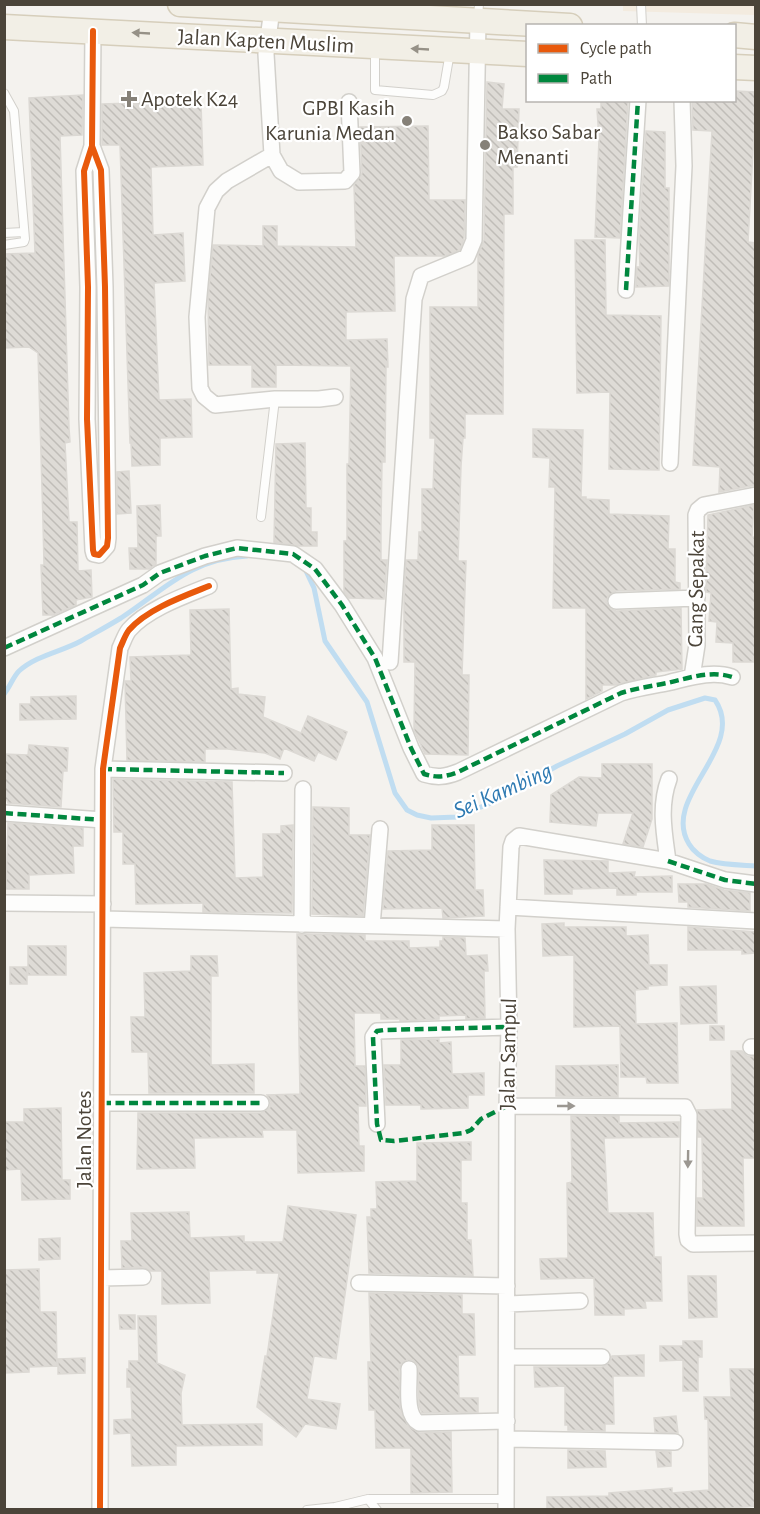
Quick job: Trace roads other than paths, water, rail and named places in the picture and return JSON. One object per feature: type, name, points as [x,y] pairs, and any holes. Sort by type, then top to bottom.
[{"type":"main road","name":"Jalan Kapten Muslim","points":[[180,4],[430,14],[479,12],[557,24]]},
{"type":"main road","name":"Jalan Kapten Muslim","points":[[4,27],[526,54]]},
{"type":"main road","points":[[736,35],[756,37]]},
{"type":"main road","points":[[736,67],[756,68]]},
{"type":"street","points":[[272,9],[266,54],[272,155],[281,171],[299,182],[345,181],[348,179],[352,173],[349,102]]},
{"type":"street","points":[[390,662],[414,299],[420,276],[467,257],[474,240],[479,12]]},
{"type":"street","points":[[92,146],[101,170],[105,287],[108,538],[106,546],[99,555],[94,554],[93,550],[87,418],[88,287],[84,171],[92,146],[93,31]]},
{"type":"street","points":[[626,290],[638,102]]},
{"type":"street","points":[[670,463],[684,166],[682,102]]},
{"type":"street","points":[[272,155],[227,181],[216,191],[207,208],[196,317],[200,388],[209,402],[215,405],[275,399],[335,397]]},
{"type":"street","points":[[88,287],[105,287]]},
{"type":"street","points":[[87,418],[106,417]]},
{"type":"street","name":"Gang Sepakat","points":[[4,648],[143,585],[160,573],[205,556],[237,548],[293,554],[315,569],[342,605],[375,658],[411,748],[424,774],[444,777],[621,693],[642,686],[692,677],[697,645],[696,515],[704,505],[756,495]]},
{"type":"street","name":"Jalan Notes","points":[[100,1509],[103,769],[120,648],[128,632],[138,622],[161,607],[209,586]]},
{"type":"street","points":[[616,601],[697,598]]},
{"type":"street","points":[[692,677],[705,674],[722,674],[732,677]]},
{"type":"street","points":[[103,769],[284,773]]},
{"type":"street","points":[[669,779],[664,792],[662,817],[668,861],[725,880],[756,884]]},
{"type":"street","points":[[302,924],[303,789]]},
{"type":"street","points":[[4,813],[103,820]]},
{"type":"street","points":[[372,926],[380,829]]},
{"type":"street","name":"Jalan Sampul","points":[[506,1504],[509,1027],[507,929],[513,841],[519,836],[668,861]]},
{"type":"street","points":[[4,903],[302,924],[507,929]]},
{"type":"street","points":[[508,907],[756,921]]},
{"type":"street","points":[[377,1124],[373,1037],[377,1031],[509,1027]]},
{"type":"street","points":[[102,1103],[261,1103]]},
{"type":"street","points":[[507,1106],[685,1107],[689,1115],[688,1240],[693,1244],[756,1243]]},
{"type":"street","points":[[101,1278],[143,1277]]},
{"type":"street","points":[[359,1283],[507,1286]]},
{"type":"street","points":[[507,1304],[580,1301]]},
{"type":"street","points":[[507,1357],[602,1357]]},
{"type":"street","points":[[409,1369],[411,1414],[416,1422],[507,1420]]},
{"type":"street","points":[[507,1439],[675,1442]]},
{"type":"lane","points":[[641,4],[642,24]]},
{"type":"lane","points":[[375,47],[375,90],[433,95],[442,91],[444,87],[450,50]]},
{"type":"lane","points":[[4,93],[14,111],[24,232],[24,242],[4,244]]},
{"type":"lane","points":[[4,233],[24,232]]},
{"type":"lane","points":[[261,517],[275,399]]},
{"type":"lane","points":[[308,1509],[334,1507],[368,1499],[506,1504]]},
{"type":"lane","points":[[368,1499],[377,1509]]},
{"type":"waterway","name":"Sei Kambing","points":[[4,694],[17,673],[26,666],[106,627],[179,577],[209,563],[247,556]]},
{"type":"waterway","name":"Sei Kambing","points":[[306,571],[314,588],[325,641],[367,702],[395,793],[407,810],[431,818],[457,817],[493,802],[557,766],[625,734],[668,710],[705,698],[715,700],[722,718],[721,736],[685,808],[683,826],[689,844],[704,858],[721,863],[756,866]]},
{"type":"place","name":"Apotek K24","points":[[129,99]]},
{"type":"place","name":"GPBI Kasih Karunia Medan","points":[[407,121]]},
{"type":"place","name":"Bakso Sabar Menanti","points":[[485,145]]}]
